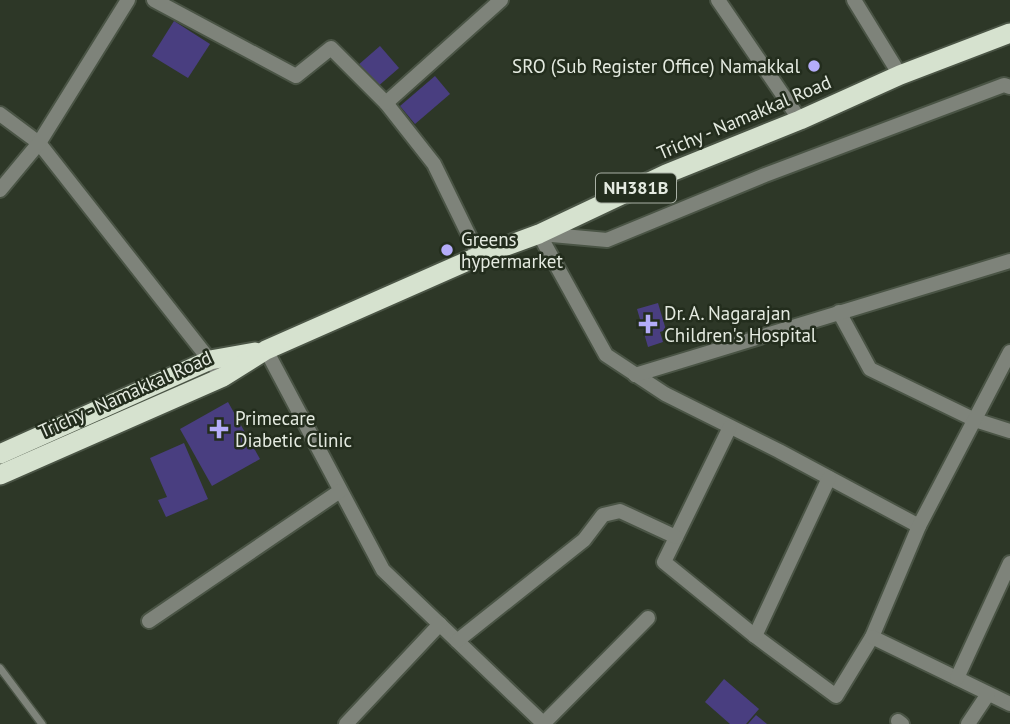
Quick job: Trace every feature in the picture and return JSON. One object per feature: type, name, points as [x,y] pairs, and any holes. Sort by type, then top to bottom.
[{"type":"highway","name":"Trichy - Namakkal Road","points":[[0,475],[223,377],[266,349],[479,256],[539,234],[666,174],[800,120],[900,75],[1010,33]]},
{"type":"highway","name":"Trichy - Namakkal Road","points":[[0,454],[210,360],[266,349]]},
{"type":"street","points":[[0,190],[39,143],[128,0]]},
{"type":"street","points":[[154,0],[296,76],[331,48],[386,103],[434,164],[479,256]]},
{"type":"street","points":[[386,103],[501,0]]},
{"type":"street","points":[[719,0],[800,120]]},
{"type":"street","points":[[854,0],[900,75]]},
{"type":"street","points":[[539,234],[607,240],[765,175],[1004,85],[1010,87]]},
{"type":"street","points":[[0,114],[39,143],[223,377]]},
{"type":"street","points":[[539,234],[606,355],[665,394],[919,526]]},
{"type":"street","points":[[635,375],[1010,261]]},
{"type":"street","points":[[839,312],[870,369],[975,420],[1010,431]]},
{"type":"street","points":[[266,349],[383,570],[543,724],[648,618]]},
{"type":"street","points":[[730,427],[663,562],[755,636],[836,696],[872,637],[919,526],[1010,352]]},
{"type":"street","points":[[755,636],[829,478]]},
{"type":"street","points":[[149,621],[340,491]]},
{"type":"street","points":[[457,641],[584,540],[603,514],[620,511],[676,537]]},
{"type":"street","points":[[957,678],[1010,563]]},
{"type":"street","points":[[346,724],[440,624]]},
{"type":"street","points":[[872,637],[1010,704]]},
{"type":"street","points":[[968,724],[988,694]]},
{"type":"lane","points":[[0,668],[42,724]]},
{"type":"building","points":[[174,21],[210,44],[188,78],[152,56]]},
{"type":"building","points":[[380,46],[399,68],[376,88],[357,66]]},
{"type":"building","points":[[435,76],[450,94],[415,124],[400,106]]},
{"type":"building","points":[[658,303],[666,330],[660,332],[663,342],[648,347],[637,309]]},
{"type":"building","points":[[228,402],[260,459],[212,486],[180,429]]},
{"type":"building","points":[[184,443],[208,499],[166,517],[158,500],[167,497],[150,458]]},
{"type":"building","points":[[724,679],[759,709],[746,724],[730,724],[705,702]]},
{"type":"building","points":[[756,715],[767,724],[748,724]]},
{"type":"place","name":"SRO (Sub Register Office) Namakkal","points":[[814,66]]},
{"type":"place","name":"Greens hypermarket","points":[[447,250]]},
{"type":"place","name":"Dr. A. Nagarajan Children's Hospital","points":[[648,324]]},
{"type":"place","name":"Primecare Diabetic Clinic","points":[[219,429]]}]
